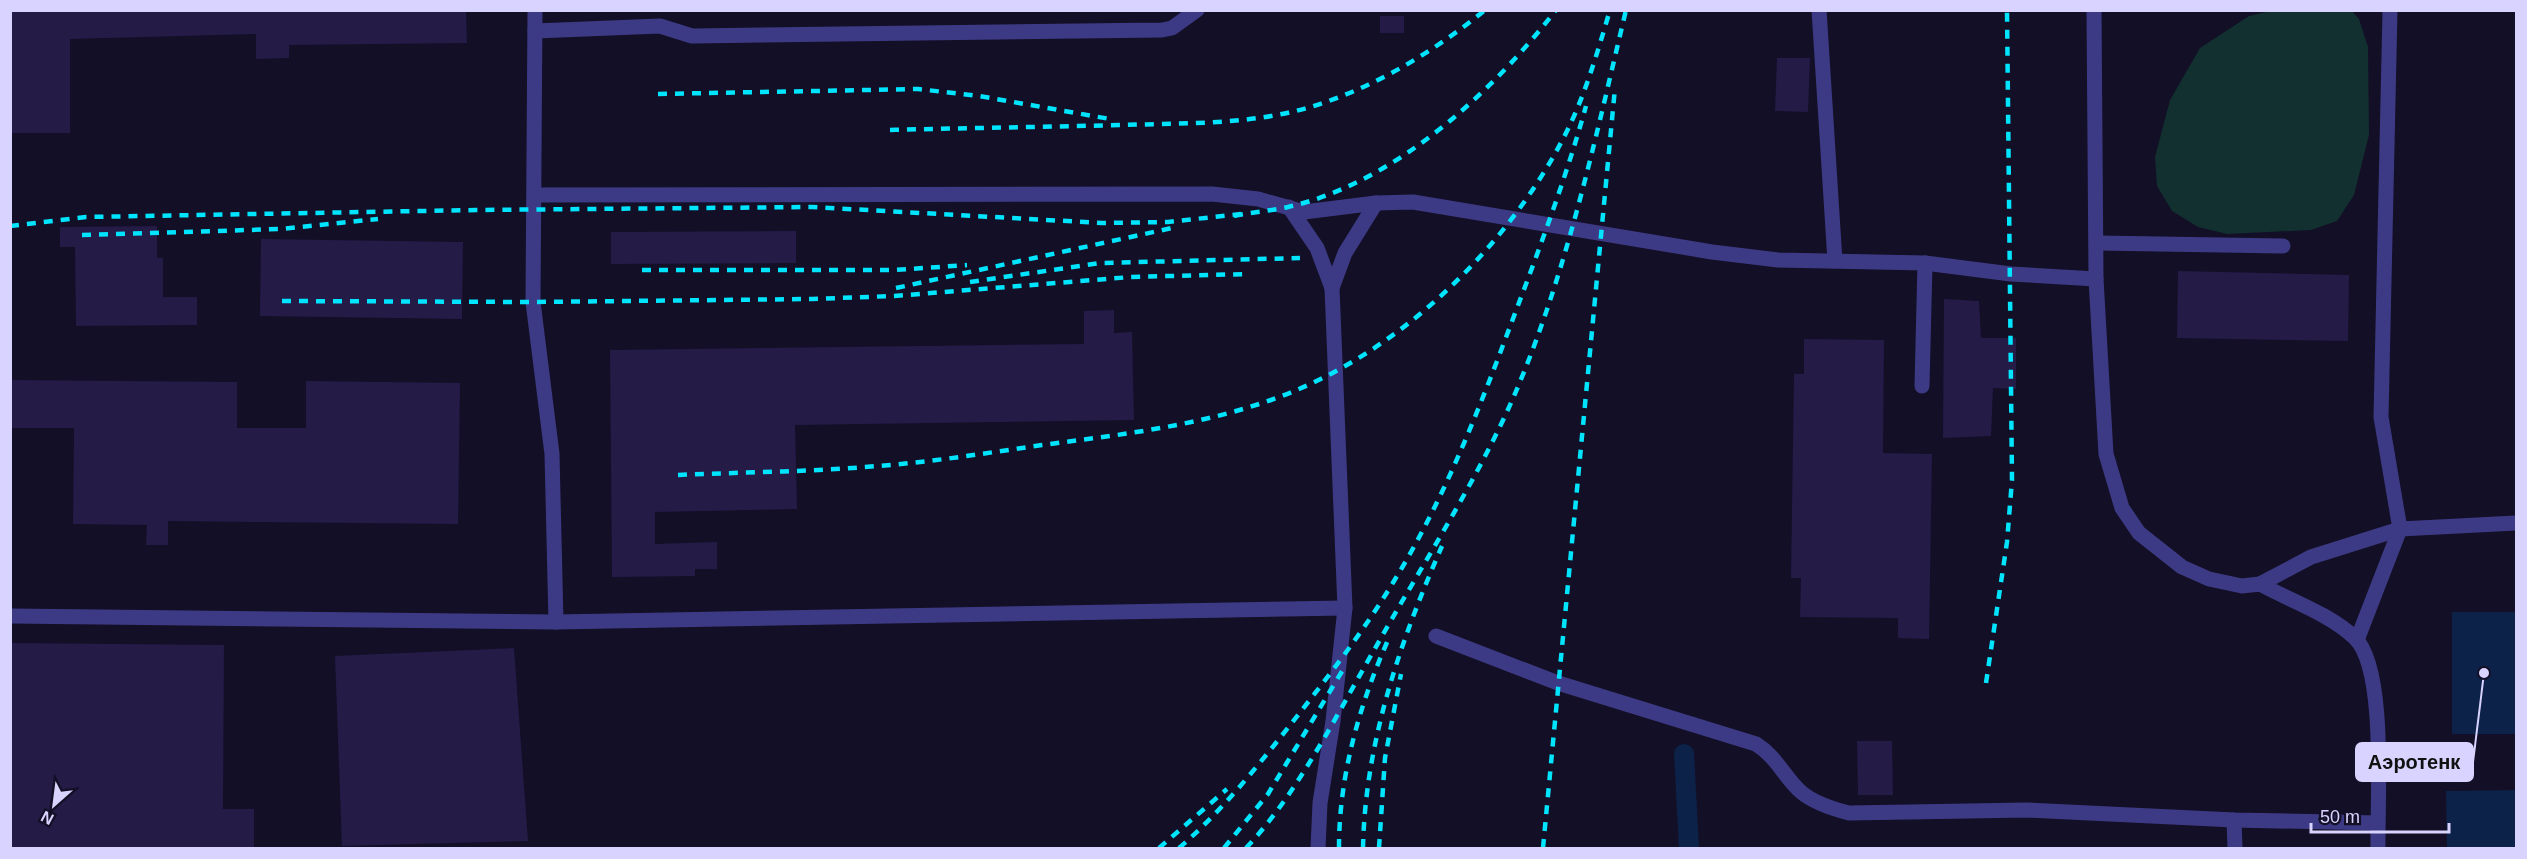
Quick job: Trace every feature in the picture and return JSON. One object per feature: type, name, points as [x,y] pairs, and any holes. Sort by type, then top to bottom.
[{"type":"lane","points":[[535,10],[533,302],[552,454],[556,622]]},
{"type":"lane","points":[[1819,10],[1835,261]]},
{"type":"lane","points":[[2094,10],[2098,243],[2096,279],[2106,454],[2122,508],[2139,533],[2182,567],[2210,579],[2242,586],[2260,584],[2311,558],[2400,529],[2517,523]]},
{"type":"lane","points":[[2357,640],[2400,529],[2380,417],[2390,10]]},
{"type":"lane","points":[[535,31],[660,26],[692,36],[1162,30],[1172,28],[1190,13]]},
{"type":"lane","points":[[535,195],[1212,194],[1258,199],[1304,212],[1376,203],[1413,202],[1712,252],[1778,260],[1925,263],[2011,274],[2096,279]]},
{"type":"lane","points":[[1332,288],[1345,253],[1376,203]]},
{"type":"lane","points":[[1289,207],[1317,248],[1332,288],[1345,608],[1333,721],[1320,803],[1318,849]]},
{"type":"lane","points":[[2098,243],[2283,246]]},
{"type":"lane","points":[[1922,386],[1925,263]]},
{"type":"lane","points":[[2260,584],[2330,620],[2357,640],[2371,672],[2377,706],[2378,849]]},
{"type":"lane","points":[[10,616],[556,622],[1345,608]]},
{"type":"lane","points":[[1436,636],[1558,683],[1756,744],[1776,759],[1802,792],[1834,810],[1870,814],[2027,810],[2234,820],[2378,823]]},
{"type":"lane","points":[[2234,820],[2235,849]]},
{"type":"green space","points":[[2275,10],[2352,11],[2359,19],[2368,47],[2369,135],[2354,195],[2337,221],[2311,230],[2227,234],[2198,227],[2172,211],[2157,186],[2155,157],[2170,100],[2200,48],[2249,16]]},
{"type":"water","points":[[2452,612],[2516,612],[2516,734],[2452,734]]},
{"type":"water","points":[[2516,790],[2516,848],[2447,848],[2446,791]]},
{"type":"building","points":[[10,10],[466,10],[467,43],[289,45],[289,58],[256,59],[256,34],[70,39],[70,133],[10,133]]},
{"type":"building","points":[[1380,16],[1404,16],[1404,33],[1380,33]]},
{"type":"building","points":[[1777,58],[1810,58],[1808,112],[1775,111]]},
{"type":"building","points":[[157,226],[157,258],[163,258],[163,297],[197,297],[197,325],[76,326],[75,247],[60,247],[60,227]]},
{"type":"building","points":[[796,231],[796,263],[611,264],[611,232]]},
{"type":"building","points":[[261,239],[463,242],[462,319],[260,316]]},
{"type":"building","points":[[2178,271],[2349,275],[2348,341],[2177,338]]},
{"type":"building","points":[[1944,299],[1979,301],[1981,338],[2016,338],[2016,389],[1993,388],[1991,436],[1943,438]]},
{"type":"building","points":[[1114,310],[1114,333],[1132,332],[1134,420],[795,425],[797,509],[655,512],[655,544],[717,542],[717,569],[695,569],[695,576],[612,577],[610,350],[1084,344],[1084,311]]},
{"type":"building","points":[[1804,339],[1884,340],[1883,453],[1932,454],[1929,639],[1898,638],[1898,618],[1800,617],[1801,578],[1791,578],[1794,374],[1804,374]]},
{"type":"building","points":[[10,380],[237,382],[237,428],[306,428],[306,381],[460,383],[458,524],[168,521],[168,545],[146,545],[147,525],[73,524],[74,428],[10,428]]},
{"type":"building","points":[[10,643],[224,645],[223,809],[254,809],[254,849],[10,849]]},
{"type":"building","points":[[514,648],[528,841],[342,846],[335,656]]},
{"type":"building","points":[[1857,741],[1892,741],[1893,795],[1858,795]]},
{"type":"waterway","points":[[1684,754],[1689,848]]},
{"type":"railway","points":[[890,130],[1192,123],[1284,114],[1331,100],[1378,80],[1423,55],[1485,10]]},
{"type":"railway","points":[[1234,216],[1288,207],[1327,195],[1365,178],[1402,156],[1471,103],[1502,73],[1556,10]]},
{"type":"railway","points":[[678,475],[827,470],[898,464],[1129,433],[1215,417],[1271,400],[1316,381],[1360,357],[1402,329],[1441,296],[1477,260],[1509,222],[1538,181],[1571,124],[1590,76],[1610,10]]},
{"type":"railway","points":[[1246,848],[1283,802],[1317,751],[1467,490],[1500,427],[1533,349],[1565,254],[1626,10]]},
{"type":"railway","points":[[1986,683],[2007,542],[2012,480],[2007,10]]},
{"type":"railway","points":[[1543,848],[1615,88]]},
{"type":"railway","points":[[658,94],[918,89],[979,96],[1110,119]]},
{"type":"railway","points":[[1179,848],[1238,789],[1305,707],[1370,618],[1412,550],[1445,485],[1488,384],[1552,212],[1586,106]]},
{"type":"railway","points":[[10,226],[86,217],[476,210],[812,207],[1102,223],[1168,222],[1241,214]]},
{"type":"railway","points":[[82,235],[281,229],[378,219]]},
{"type":"railway","points":[[896,288],[1172,228]]},
{"type":"railway","points":[[970,282],[1100,263],[1300,258]]},
{"type":"railway","points":[[642,270],[895,270],[967,265]]},
{"type":"railway","points":[[282,301],[533,302],[812,299],[894,296],[1131,277],[1248,274]]},
{"type":"railway","points":[[1363,848],[1370,770],[1387,694],[1412,619],[1442,546]]},
{"type":"railway","points":[[1339,848],[1343,794],[1353,742],[1368,690],[1388,640]]},
{"type":"railway","points":[[1224,848],[1268,794],[1344,668]]},
{"type":"railway","points":[[1379,848],[1385,758],[1401,674]]},
{"type":"railway","points":[[1159,848],[1227,789]]},
{"type":"place","name":"Аэротенк","points":[[2484,673]]}]
